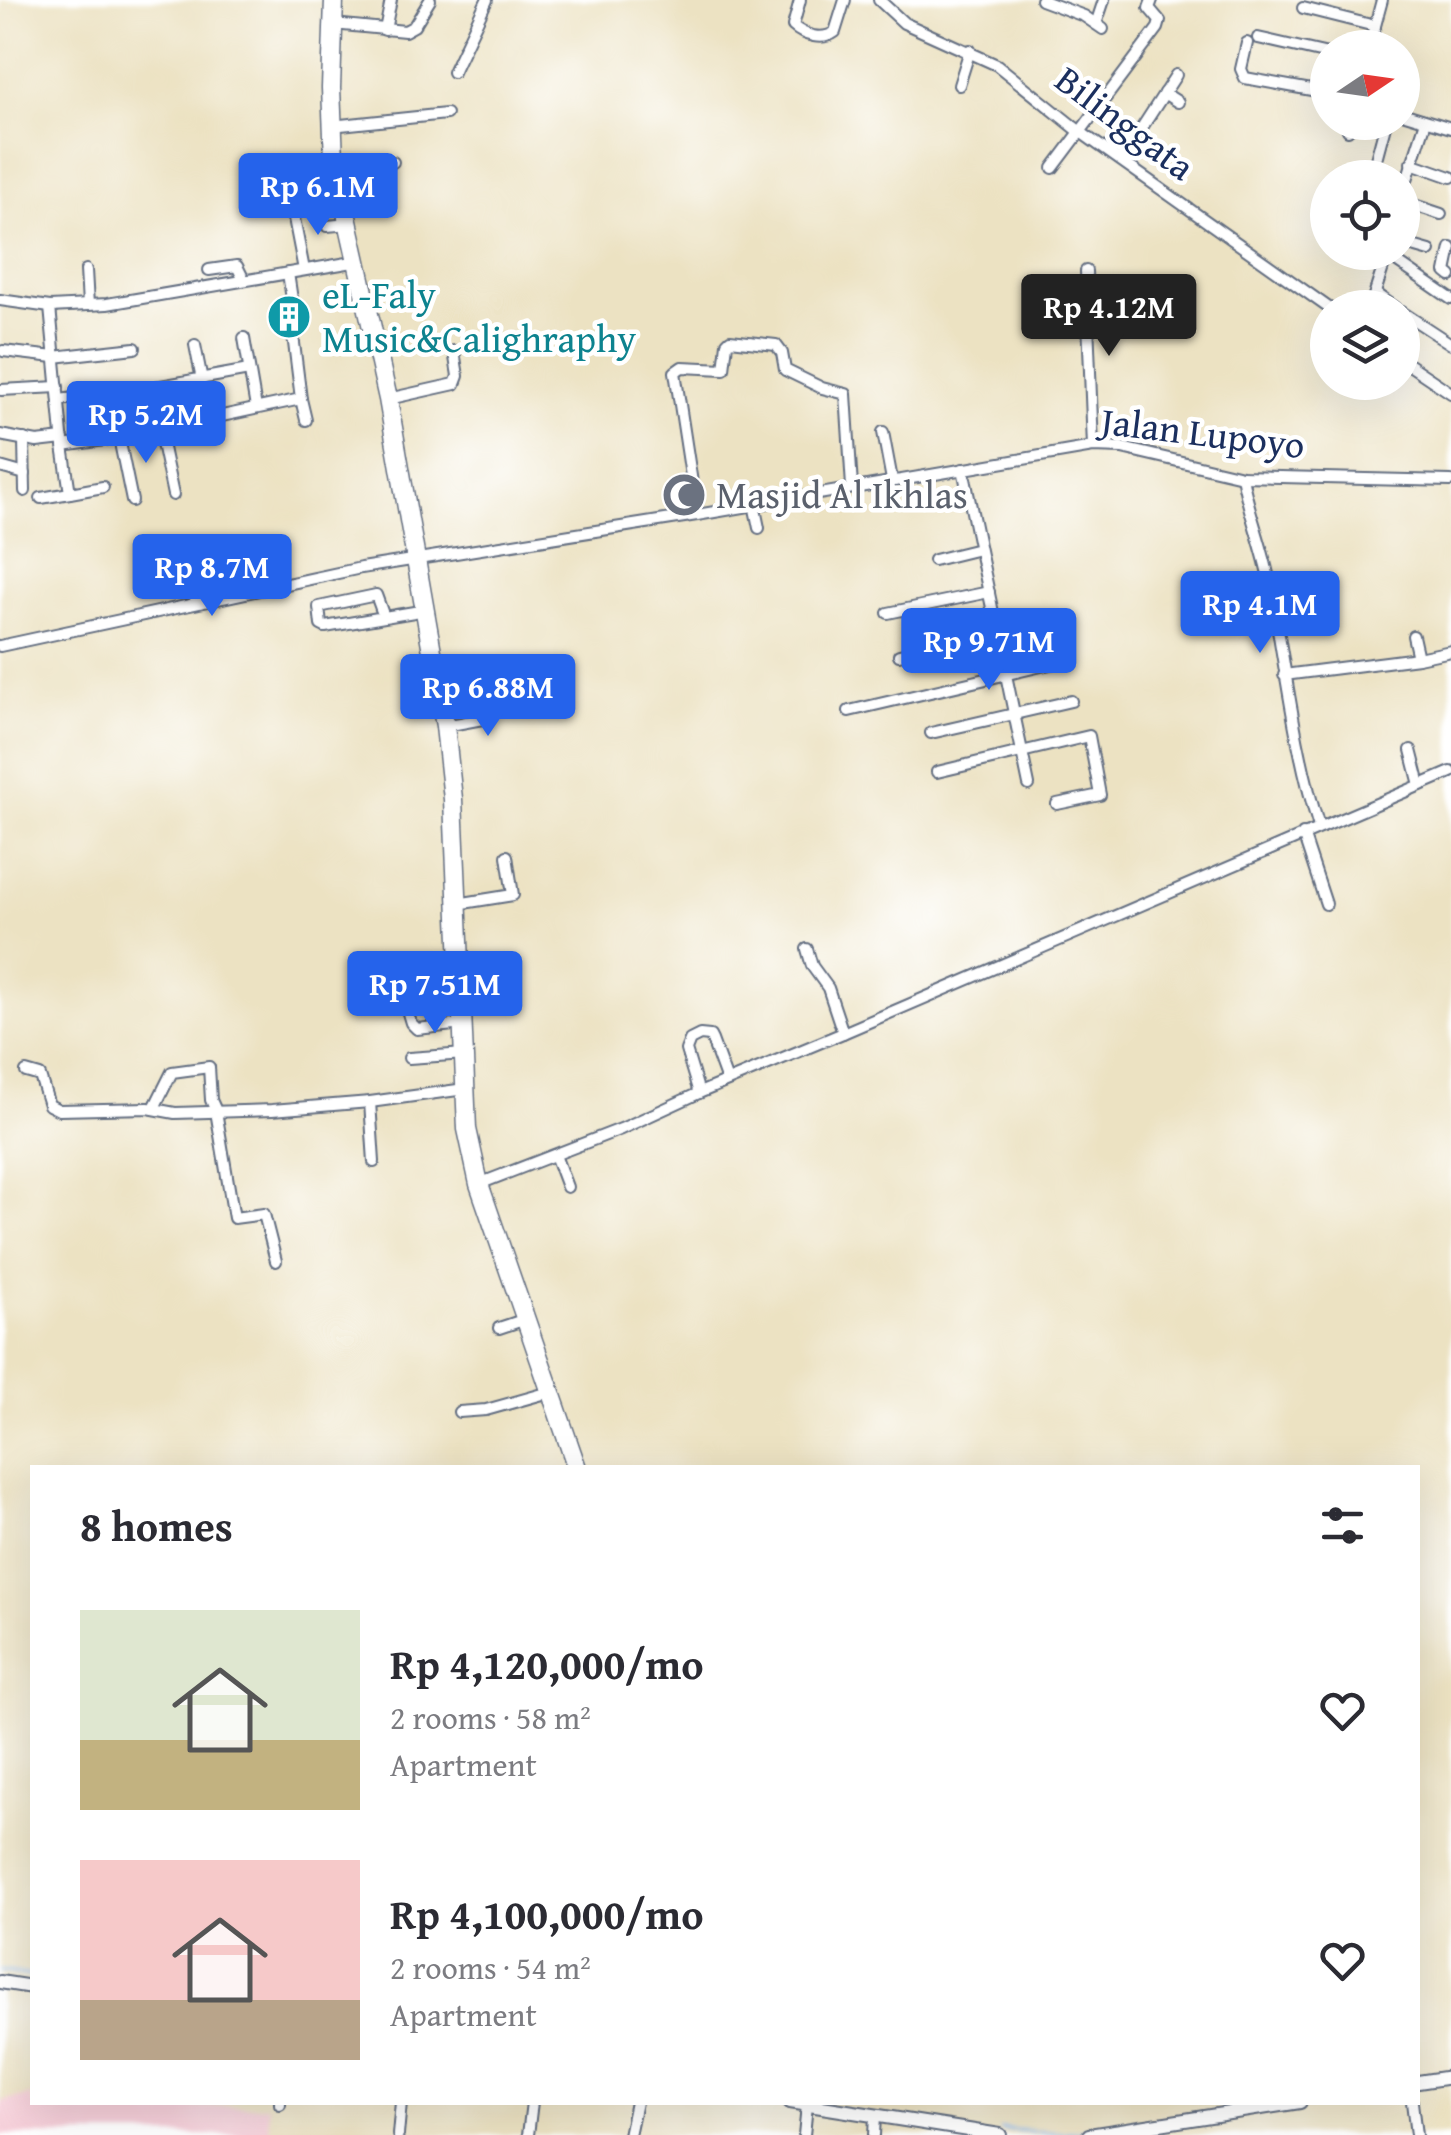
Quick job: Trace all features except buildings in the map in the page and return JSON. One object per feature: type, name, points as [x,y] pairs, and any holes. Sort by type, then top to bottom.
[{"type":"main road","points":[[334,0],[332,126],[338,181],[388,399],[445,726],[458,904],[464,1114],[478,1184],[575,1465]]},
{"type":"street","points":[[385,30],[391,0]]},
{"type":"street","points":[[333,24],[410,29],[430,0]]},
{"type":"street","points":[[453,72],[487,0]]},
{"type":"street","points":[[800,0],[793,26],[824,37],[835,32],[845,0]]},
{"type":"street","name":"Bilinggata","points":[[879,0],[904,23],[970,50],[1016,78],[1310,294]]},
{"type":"street","points":[[1042,0],[1057,2],[1099,26],[1104,0]]},
{"type":"street","points":[[1053,168],[1158,28],[1160,21],[1150,8],[1152,0]]},
{"type":"street","points":[[1374,30],[1382,0]]},
{"type":"street","points":[[1303,8],[1375,26]]},
{"type":"street","points":[[1310,51],[1252,41],[1240,70],[1245,78],[1310,90]]},
{"type":"street","points":[[959,84],[970,50]]},
{"type":"street","points":[[1124,156],[1176,75]]},
{"type":"street","points":[[1164,94],[1178,102]]},
{"type":"street","points":[[332,126],[446,114]]},
{"type":"street","points":[[1420,119],[1451,128]]},
{"type":"street","points":[[1412,160],[1426,121]]},
{"type":"street","points":[[338,181],[393,162]]},
{"type":"street","points":[[1420,166],[1451,178]]},
{"type":"street","points":[[1420,205],[1441,214]]},
{"type":"street","points":[[293,214],[304,270]]},
{"type":"street","points":[[327,226],[350,224]]},
{"type":"street","points":[[1451,248],[1446,272],[1451,276]]},
{"type":"street","points":[[1420,249],[1430,252]]},
{"type":"street","points":[[0,300],[50,307],[88,305],[359,261]]},
{"type":"street","points":[[208,270],[237,266],[244,280]]},
{"type":"street","points":[[86,270],[88,305]]},
{"type":"street","points":[[1410,270],[1451,299]]},
{"type":"street","points":[[1086,271],[1092,447]]},
{"type":"street","points":[[288,272],[293,306]]},
{"type":"street","points":[[50,307],[70,493]]},
{"type":"street","points":[[1420,324],[1451,344]]},
{"type":"street","points":[[292,327],[306,420]]},
{"type":"street","points":[[244,338],[256,408]]},
{"type":"street","points":[[696,515],[675,375],[682,367],[724,368],[730,340],[776,346],[782,353],[785,370],[822,388],[846,394],[852,487]]},
{"type":"street","points":[[195,345],[202,380]]},
{"type":"street","points":[[3,351],[54,358],[135,348]]},
{"type":"street","points":[[388,399],[455,384],[458,376],[454,351]]},
{"type":"street","points":[[1,390],[59,393],[202,380],[250,370]]},
{"type":"street","points":[[1420,372],[1451,393]]},
{"type":"street","points":[[0,435],[63,443],[120,438],[300,399]]},
{"type":"street","points":[[158,429],[172,495]]},
{"type":"street","points":[[883,432],[892,480]]},
{"type":"street","points":[[120,438],[132,501]]},
{"type":"street","points":[[24,439],[25,491]]},
{"type":"street","name":"Jalan Lupoyo","points":[[0,646],[417,558],[1092,447],[1122,448],[1242,476],[1451,482]]},
{"type":"street","points":[[0,467],[25,474]]},
{"type":"street","points":[[963,469],[1029,785]]},
{"type":"street","points":[[1242,476],[1269,578],[1284,675],[1319,828]]},
{"type":"street","points":[[41,498],[103,487]]},
{"type":"street","points":[[754,504],[758,528]]},
{"type":"street","points":[[155,550],[182,544],[196,602]]},
{"type":"street","points":[[934,560],[980,549]]},
{"type":"street","points":[[888,613],[989,592]]},
{"type":"street","points":[[384,617],[376,595],[319,607],[323,627],[384,617],[426,610]]},
{"type":"street","points":[[898,655],[1055,619]]},
{"type":"street","points":[[1413,636],[1418,658]]},
{"type":"street","points":[[1284,675],[1418,658],[1451,650]]},
{"type":"street","points":[[849,712],[1063,661]]},
{"type":"street","points":[[931,733],[1071,702]]},
{"type":"street","points":[[445,726],[488,718],[491,711],[520,705]]},
{"type":"street","points":[[938,772],[1089,736],[1100,795],[1058,804]]},
{"type":"street","points":[[1411,750],[1420,784]]},
{"type":"street","points":[[478,1184],[621,1130],[699,1092],[1029,956],[1451,772]]},
{"type":"street","points":[[1303,834],[1326,904]]},
{"type":"street","points":[[458,904],[514,895],[508,856]]},
{"type":"street","points":[[807,948],[812,966],[828,988],[843,1033]]},
{"type":"street","points":[[372,988],[401,990],[417,1029],[463,1024]]},
{"type":"street","points":[[699,1092],[686,1050],[690,1040],[700,1035],[710,1036],[727,1082]]},
{"type":"street","points":[[409,1058],[465,1054]]},
{"type":"street","points":[[154,1108],[170,1074],[202,1066],[210,1069],[211,1100],[234,1218],[264,1214],[276,1261]]},
{"type":"street","points":[[26,1072],[40,1076],[46,1098],[54,1109],[154,1108],[176,1113],[370,1102],[465,1089]]},
{"type":"street","points":[[370,1102],[374,1162]]},
{"type":"street","points":[[555,1154],[568,1187]]},
{"type":"street","points":[[499,1328],[526,1319]]},
{"type":"street","points":[[459,1412],[486,1410],[550,1392]]},
{"type":"street","points":[[0,1982],[30,1987]]},
{"type":"street","points":[[1420,2082],[1451,2076]]},
{"type":"street","points":[[398,2135],[402,2105]]},
{"type":"street","points":[[528,2135],[532,2105]]},
{"type":"street","points":[[629,2135],[635,2105]]},
{"type":"street","points":[[804,2135],[808,2105],[1000,2135]]},
{"type":"street","points":[[1089,2135],[1214,2110],[1270,2105]]},
{"type":"street","points":[[1412,2105],[1416,2135]]},
{"type":"street","points":[[874,2135],[875,2116]]},
{"type":"shaded area","points":[[30,2095],[30,2105],[268,2105],[269,2135],[0,2135],[0,2102]]},
{"type":"waterway","points":[[0,1971],[30,1976]]},
{"type":"waterway","points":[[1000,2129],[1063,2133],[1087,2130]]},
{"type":"place","name":"eL-Faly Music&Calighraphy","points":[[289,317]]},
{"type":"place","name":"Masjid Al Ikhlas","points":[[684,495]]}]
